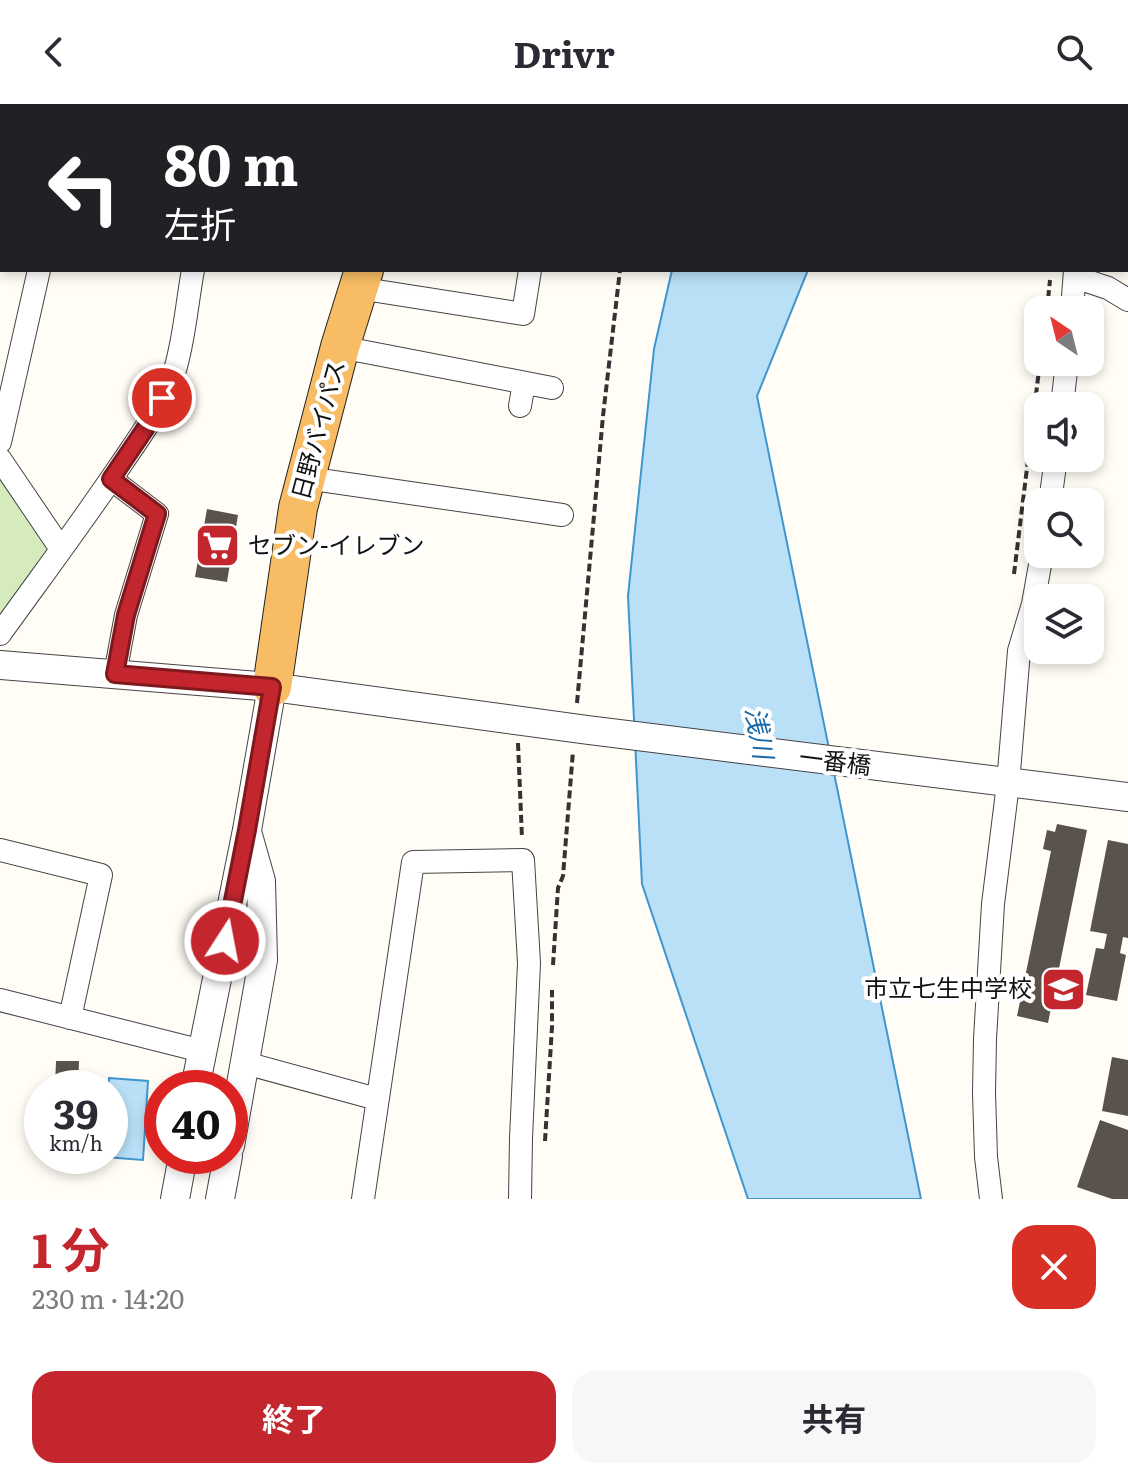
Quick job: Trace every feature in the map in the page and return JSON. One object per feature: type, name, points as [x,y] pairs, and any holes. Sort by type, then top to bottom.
[{"type":"highway","name":"日野バイパス","points":[[272,687],[298,508],[361,279]]},
{"type":"street","points":[[0,442],[39,272]]},
{"type":"street","points":[[0,634],[145,429],[173,375],[193,272]]},
{"type":"street","points":[[361,279],[523,314],[530,272]]},
{"type":"street","points":[[1073,296],[1075,274],[1128,300]]},
{"type":"street","points":[[340,347],[552,388]]},
{"type":"street","points":[[520,406],[524,383]]},
{"type":"street","points":[[0,459],[61,549]]},
{"type":"street","points":[[306,478],[562,515]]},
{"type":"street","points":[[111,479],[157,514],[126,615],[115,674]]},
{"type":"street","points":[[991,1199],[986,1157],[985,1039],[998,782],[1019,651],[1039,568]]},
{"type":"street","name":"一番橋","points":[[0,665],[272,687],[1128,797]]},
{"type":"street","points":[[198,1070],[247,830],[272,687]]},
{"type":"street","points":[[244,1070],[263,960],[261,881],[247,830]]},
{"type":"street","points":[[0,850],[101,875],[70,1018]]},
{"type":"street","points":[[363,1199],[413,862],[523,860],[529,963],[520,1199]]},
{"type":"street","points":[[0,1000],[202,1051]]},
{"type":"street","points":[[245,1063],[377,1099]]},
{"type":"street","points":[[175,1199],[180,1174]]},
{"type":"street","points":[[220,1199],[225,1174]]},
{"type":"path","points":[[553,965],[558,888],[563,876],[582,729],[602,430],[620,272]]},
{"type":"path","points":[[1049,296],[1052,272]]},
{"type":"path","points":[[1013,584],[1038,376]]},
{"type":"path","points":[[521,721],[518,745],[523,860]]},
{"type":"path","points":[[545,1145],[552,983]]},
{"type":"green space","points":[[0,459],[61,549],[0,634]]},
{"type":"water","name":"浅川","points":[[672,272],[807,272],[757,396],[921,1199],[748,1199],[642,884],[628,596],[654,349]]},
{"type":"water","points":[[128,1079],[144,1081],[143,1160],[128,1159]]},
{"type":"building","name":"セブン-イレブン","points":[[207,509],[238,515],[227,582],[195,577]]},
{"type":"building","points":[[1057,824],[1087,830],[1048,1023],[1017,1016],[1051,851],[1043,849],[1047,830],[1055,832]]},
{"type":"building","points":[[1108,840],[1128,844],[1128,938],[1123,937],[1120,953],[1126,955],[1117,1001],[1086,995],[1096,948],[1104,949],[1107,934],[1090,931]]},
{"type":"building","points":[[1112,1057],[1128,1060],[1128,1116],[1102,1111]]},
{"type":"building","points":[[56,1061],[79,1061],[79,1070],[56,1070]]},
{"type":"building","points":[[1100,1120],[1128,1130],[1128,1199],[1112,1199],[1077,1187]]},
{"type":"place","name":"セブン-イレブン","points":[[217,546]]},
{"type":"place","name":"市立七生中学校","points":[[1063,989]]},
{"type":"route","points":[[162,398],[111,479],[157,514],[126,615],[115,674],[272,687],[225,941]]}]
